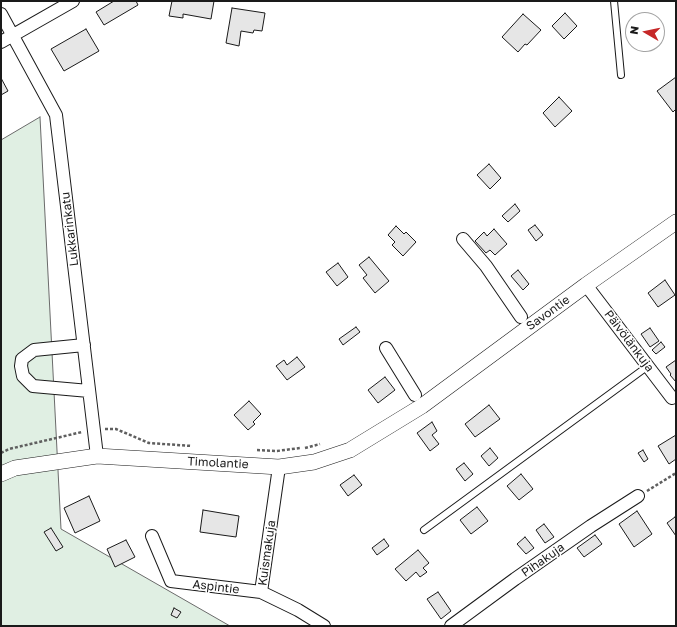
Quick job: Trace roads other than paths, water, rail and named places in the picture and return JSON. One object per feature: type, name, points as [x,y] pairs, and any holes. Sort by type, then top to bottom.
[{"type":"street","points":[[1,42],[73,1]]},
{"type":"street","name":"Lukkarinkatu","points":[[1,14],[56,115],[97,456]]},
{"type":"street","name":"Savontie","points":[[418,400],[676,222]]},
{"type":"street","points":[[463,239],[486,266],[521,317]]},
{"type":"street","name":"Päivölänkuja","points":[[586,285],[672,398]]},
{"type":"street","points":[[84,345],[34,350],[22,359],[22,376],[33,386],[89,391]]},
{"type":"street","points":[[386,348],[418,400]]},
{"type":"street","name":"Timolantie","points":[[1,474],[14,468],[97,456],[279,467],[314,462],[350,450],[418,400]]},
{"type":"street","name":"Kuismakuja","points":[[279,467],[261,592],[298,610],[324,626]]},
{"type":"street","name":"Pihakuja","points":[[451,626],[591,526],[638,496]]},
{"type":"street","name":"Aspintie","points":[[152,536],[171,581],[261,592]]},
{"type":"lane","points":[[614,1],[621,76]]},
{"type":"lane","points":[[424,530],[648,366]]}]
